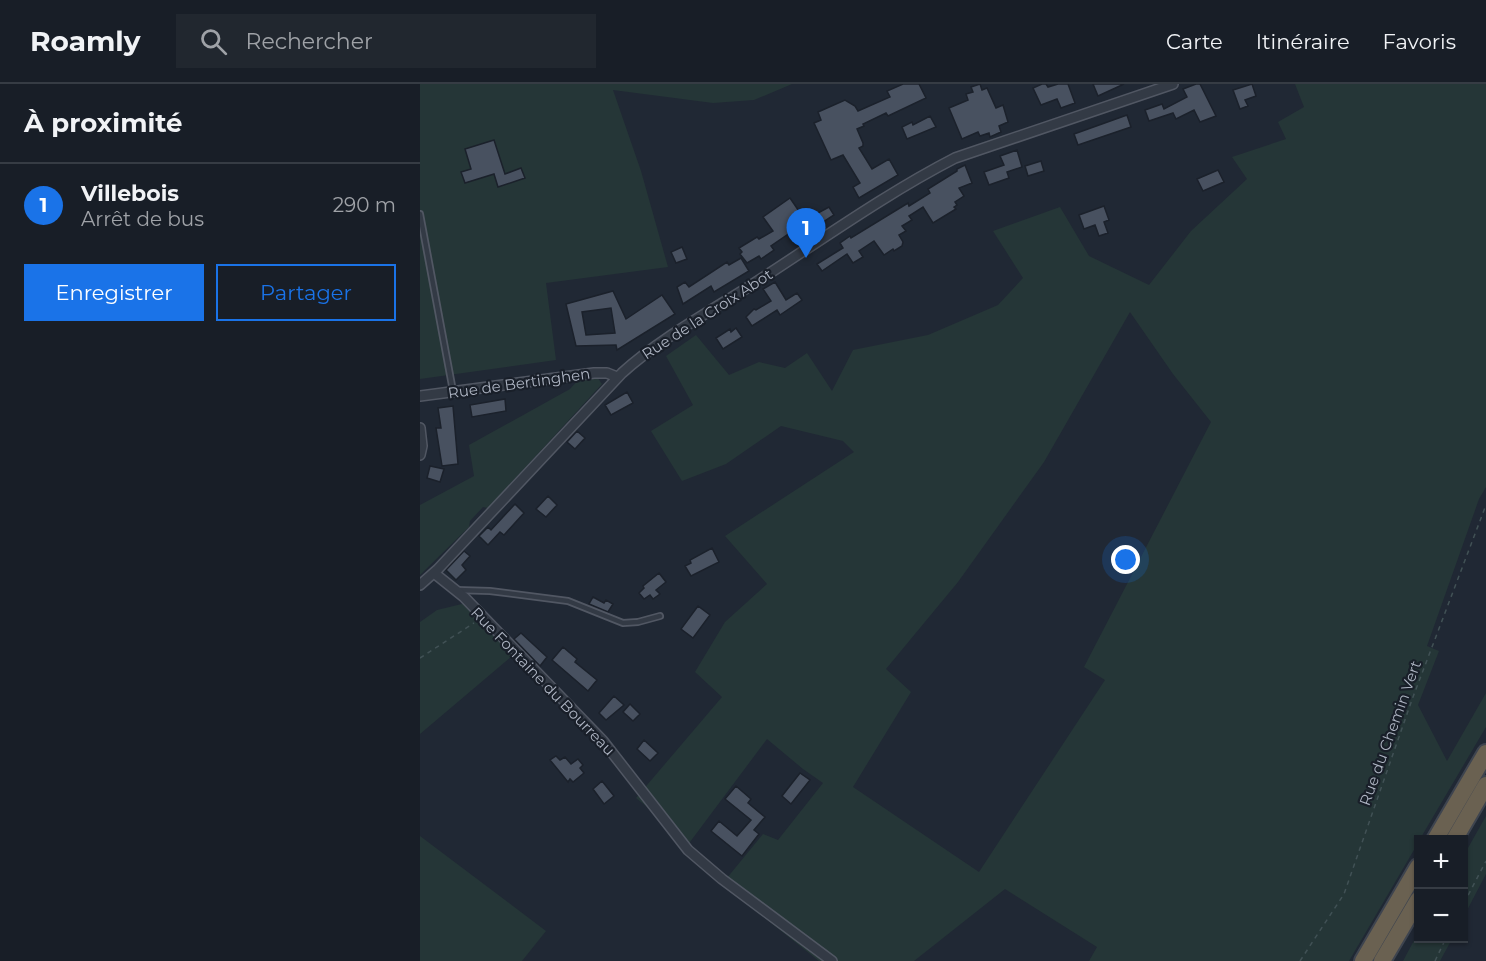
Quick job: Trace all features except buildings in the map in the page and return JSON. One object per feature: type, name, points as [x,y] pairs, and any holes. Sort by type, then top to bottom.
[{"type":"highway","points":[[1438,835],[1486,753]]},
{"type":"highway","points":[[1457,835],[1486,785]]},
{"type":"highway","points":[[1363,961],[1414,875]]},
{"type":"highway","points":[[1382,961],[1414,908]]},
{"type":"street","name":"Rue de la Croix Abot","points":[[420,585],[434,573],[617,377],[649,351],[804,250],[942,165],[975,150],[1173,84]]},
{"type":"street","name":"Rue de Bertinghen","points":[[420,396],[594,373],[606,373],[617,377]]},
{"type":"street","points":[[420,428],[422,446],[420,455]]},
{"type":"street","name":"Rue Fontaine du Bourreau","points":[[434,573],[483,617],[607,746],[688,850],[722,879],[832,961]]},
{"type":"lane","points":[[420,214],[453,392]]},
{"type":"lane","points":[[455,590],[490,591],[568,602],[623,623],[638,622],[660,616]]},
{"type":"path","name":"Rue du Chemin Vert","points":[[1300,961],[1344,894],[1413,696],[1486,505]]},
{"type":"path","points":[[420,658],[483,617]]},
{"type":"path","points":[[1468,895],[1486,861]]},
{"type":"path","points":[[1435,961],[1444,943]]},
{"type":"shaded area","points":[[420,84],[792,84],[754,100],[713,103],[613,90],[641,171],[668,267],[546,283],[556,360],[420,379]]},
{"type":"shaded area","points":[[1295,84],[1486,84],[1486,487],[1479,499],[1427,646],[1439,651],[1418,705],[1447,761],[1486,693],[1486,727],[1422,835],[1414,835],[1414,850],[1349,961],[1089,961],[1097,947],[1005,889],[914,961],[819,961],[722,884],[763,834],[778,840],[823,783],[767,739],[684,850],[651,810],[636,798],[722,697],[695,672],[725,622],[767,584],[725,536],[854,452],[843,441],[781,426],[726,464],[682,481],[651,431],[693,405],[666,356],[696,335],[729,375],[759,362],[785,368],[807,353],[832,391],[853,350],[928,335],[998,305],[1023,278],[993,231],[1060,207],[1089,256],[1149,285],[1191,231],[1247,179],[1232,157],[1286,139],[1278,122],[1304,107]],"holes":[[[1130,312],[1173,374],[1211,422],[1084,667],[1105,680],[979,872],[853,787],[911,692],[886,669],[958,582],[1044,462]]]},
{"type":"shaded area","points":[[597,377],[602,384],[488,508],[483,507],[470,521],[469,527],[420,575],[420,505],[474,476],[469,445],[570,389],[579,379]]},
{"type":"shaded area","points":[[466,603],[512,656],[420,734],[420,622],[437,610]]},
{"type":"shaded area","points":[[1486,816],[1486,874],[1468,908],[1468,889],[1468,848]]},
{"type":"shaded area","points":[[420,836],[546,931],[522,961],[420,961]]},
{"type":"shaded area","points":[[1414,940],[1414,943],[1450,943],[1440,961],[1403,961]]},
{"type":"place","name":"Villebois","points":[[806,258]]}]
